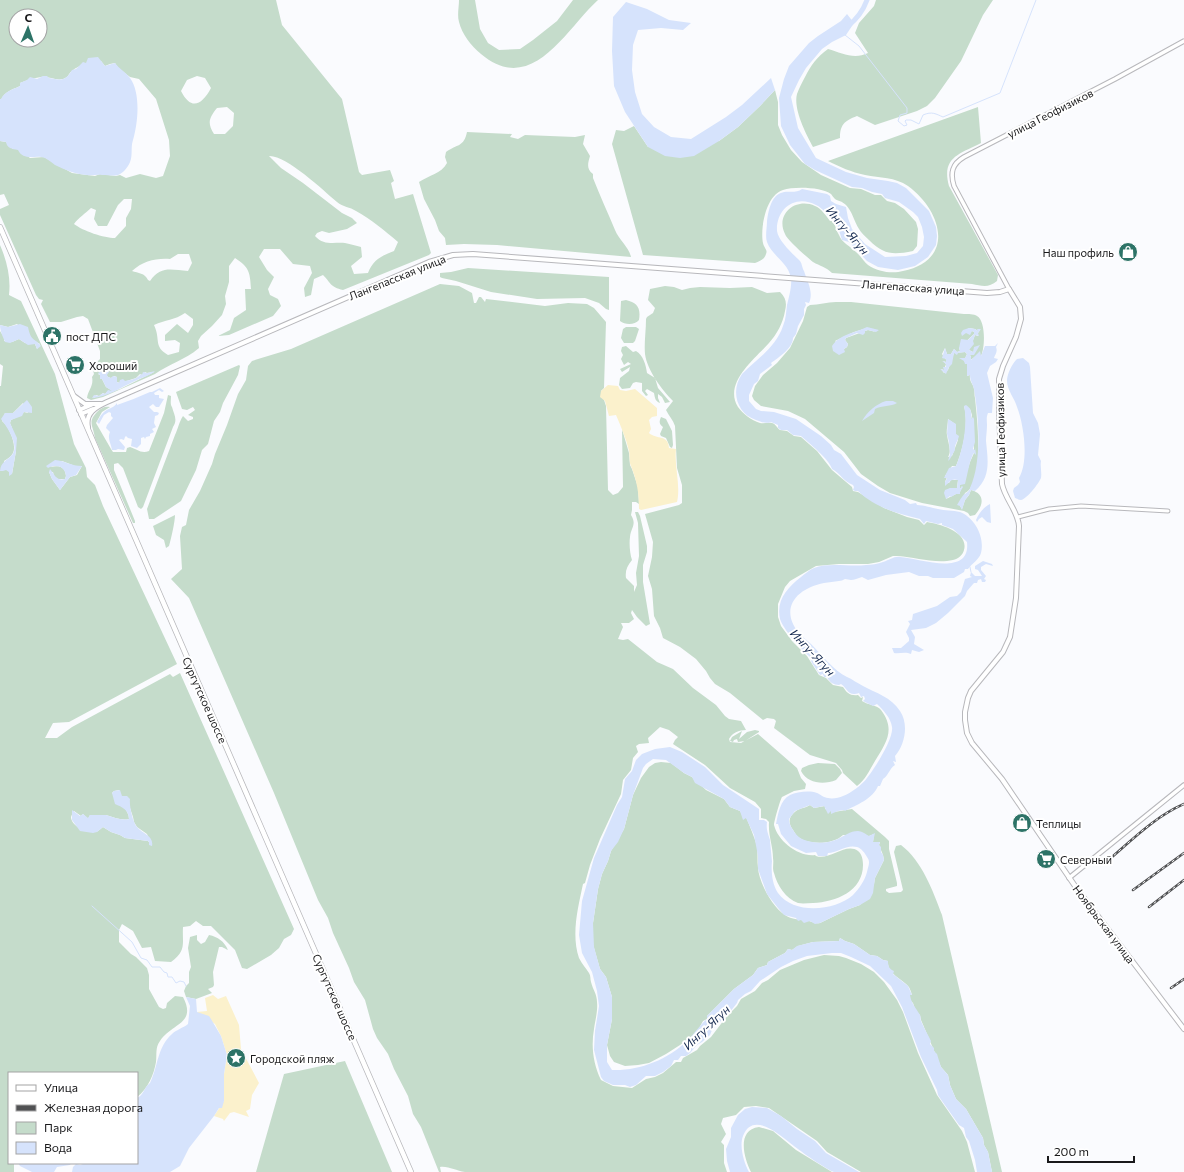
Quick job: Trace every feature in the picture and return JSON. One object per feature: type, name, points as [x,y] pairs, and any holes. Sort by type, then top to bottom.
[{"type":"main road","name":"Сургутское шоссе","points":[[0,227],[411,1172]]},
{"type":"main road","name":"Лангепасская улица","points":[[107,402],[429,262],[445,256],[459,254],[987,293],[1000,292],[1009,288]]},
{"type":"main road","name":"улица Геофизиков","points":[[1009,288],[1020,306],[1021,319],[1016,337],[999,379],[998,410],[1001,473],[1004,493],[1018,518],[1019,531],[1016,598],[1010,637],[1003,652],[971,691],[966,705],[966,727],[972,743],[1002,779],[1069,878]]},
{"type":"main road","points":[[71,391],[79,401],[91,405]]},
{"type":"main road","points":[[80,412],[91,405],[107,402]]},
{"type":"main road","points":[[80,412],[107,402]]},
{"type":"main road","points":[[93,443],[87,421],[90,413],[99,406]]},
{"type":"main road","name":"Ноябрьская улица","points":[[1069,878],[1184,1030]]},
{"type":"street","name":"улица Геофизиков","points":[[1009,288],[956,192],[952,177],[954,166],[964,157],[1115,79],[1184,41]]},
{"type":"street","points":[[1018,518],[1049,509],[1081,506],[1168,511]]},
{"type":"street","name":"Ноябрьская улица","points":[[1069,878],[1184,785]]},
{"type":"green space","points":[[0,0],[276,0],[282,25],[342,99],[359,172],[362,175],[390,170],[394,181],[391,183],[395,199],[413,194],[431,253],[343,290],[333,286],[323,275],[314,279],[311,295],[305,297],[304,288],[312,273],[310,266],[293,264],[280,249],[264,249],[259,257],[267,270],[274,277],[268,289],[270,295],[278,299],[281,306],[273,316],[229,335],[218,336],[230,330],[234,318],[246,310],[245,289],[251,289],[248,270],[235,258],[229,266],[229,282],[225,296],[226,304],[222,315],[201,336],[198,341],[199,348],[188,356],[155,374],[103,397],[91,400],[87,398],[94,374],[92,367],[100,359],[100,351],[88,319],[83,316],[61,322],[50,322],[41,304],[43,300],[39,299],[36,295],[0,215],[0,209],[9,205],[4,194],[0,195],[0,141],[6,142],[13,149],[18,149],[30,158],[44,157],[72,173],[95,176],[100,174],[120,175],[126,178],[140,174],[156,178],[163,176],[170,156],[169,140],[156,99],[139,79],[130,77],[118,68],[115,63],[105,66],[101,61],[86,64],[78,67],[63,79],[44,77],[28,80],[20,83],[20,86],[9,91],[1,100]],"holes":[[[197,76],[205,78],[211,88],[208,94],[200,102],[193,103],[189,101],[181,91],[187,80]],[[227,107],[234,113],[233,126],[225,134],[214,134],[210,127],[211,118],[217,108]],[[269,156],[285,161],[314,182],[337,202],[354,210],[378,225],[398,242],[394,251],[378,259],[372,265],[368,273],[354,274],[351,266],[362,257],[361,247],[345,243],[329,243],[322,241],[315,236],[317,233],[322,231],[329,233],[347,229],[357,223],[281,168]],[[124,199],[132,199],[131,209],[126,218],[126,226],[115,238],[94,234],[74,224],[91,208],[96,210],[94,219],[98,226],[107,226],[118,205]],[[178,254],[189,254],[192,263],[188,271],[163,271],[154,276],[150,281],[143,275],[132,271],[145,263],[155,260],[170,259]],[[185,313],[193,319],[193,325],[188,333],[177,324],[165,335],[165,341],[175,340],[180,343],[179,352],[168,355],[160,349],[154,325]],[[103,371],[108,377],[117,377],[117,382],[120,383],[136,378],[145,372],[154,372],[120,389],[105,394],[113,391],[106,387],[98,374]]]},
{"type":"green space","points":[[459,0],[475,0],[480,29],[488,43],[499,50],[520,49],[557,21],[573,0],[598,0],[547,54],[532,63],[516,68],[499,65],[481,54],[470,44],[462,31],[459,22]]},
{"type":"green space","points":[[876,0],[993,0],[983,15],[961,61],[935,98],[927,106],[917,111],[875,125],[857,116],[844,124],[841,130],[840,138],[813,147],[798,114],[796,100],[797,94],[812,65],[817,58],[828,49],[853,56],[868,53],[855,33],[859,23],[874,6]]},
{"type":"green space","points":[[775,90],[778,102],[778,125],[791,150],[802,162],[821,175],[850,188],[861,189],[875,195],[881,195],[887,201],[895,203],[904,209],[916,222],[918,229],[917,246],[913,251],[889,253],[879,249],[861,232],[850,210],[845,204],[835,199],[827,192],[801,188],[783,190],[777,193],[768,205],[762,229],[763,243],[766,253],[764,258],[759,262],[755,263],[643,255],[612,144],[616,130],[624,131],[634,126],[648,147],[719,141],[738,127]]},
{"type":"green space","points":[[978,107],[981,143],[954,158],[950,163],[947,176],[949,186],[998,275],[997,281],[988,286],[982,286],[832,273],[813,262],[787,237],[783,227],[785,214],[789,209],[795,206],[808,204],[817,207],[830,221],[833,221],[842,240],[872,267],[881,271],[895,272],[920,265],[931,257],[937,246],[938,234],[935,221],[929,208],[920,196],[908,186],[898,181],[860,174],[828,161]]},
{"type":"green space","points":[[467,132],[512,134],[510,137],[518,139],[525,135],[575,137],[585,135],[583,144],[590,156],[588,168],[593,174],[593,178],[615,230],[631,257],[497,245],[446,245],[445,238],[439,231],[424,199],[419,182],[442,170],[447,163],[445,157],[446,152],[460,145],[466,137]]},
{"type":"green space","points":[[0,245],[8,270],[9,295],[21,301],[55,374],[74,444],[86,468],[87,477],[95,485],[103,506],[177,664],[69,722],[53,723],[45,738],[57,738],[72,727],[170,674],[173,677],[180,673],[294,929],[291,935],[284,939],[279,948],[271,955],[247,969],[242,968],[235,950],[211,926],[203,926],[196,921],[190,926],[183,927],[182,950],[171,962],[155,961],[151,947],[142,948],[133,931],[122,924],[119,930],[119,942],[147,968],[149,975],[149,989],[159,1007],[163,1009],[166,1008],[167,1003],[175,996],[183,997],[187,1006],[185,1018],[165,1035],[158,1044],[154,1071],[147,1086],[138,1096],[138,1072],[8,1072],[8,1164],[14,1164],[14,1172],[0,1172],[0,386],[3,366],[0,364],[0,331],[4,337],[4,341],[12,342],[19,339],[25,343],[35,344],[37,349],[40,344],[33,340],[17,324],[8,327],[0,325]],"holes":[[[23,403],[28,413],[24,412],[11,420],[10,423],[16,451],[12,474],[6,469],[4,461],[13,453],[14,445],[12,436],[5,423],[2,421],[5,413],[13,413]],[[62,461],[75,466],[82,466],[77,475],[70,477],[60,490],[49,472],[53,472],[54,476],[58,479],[65,479],[66,476],[63,468],[59,466],[50,467]],[[119,790],[121,796],[129,805],[134,822],[137,827],[147,834],[152,846],[148,841],[125,838],[103,827],[97,832],[84,830],[76,826],[72,820],[71,817],[74,811],[81,816],[83,814],[88,819],[90,815],[106,815],[120,819],[129,819],[125,809],[112,793]]]},
{"type":"green space","points":[[468,268],[609,277],[609,310],[599,303],[585,298],[537,299],[491,292],[440,277],[440,273]]},
{"type":"green space","points":[[440,284],[459,286],[472,293],[474,303],[476,303],[479,297],[481,297],[485,302],[486,299],[545,306],[568,303],[587,304],[594,308],[606,322],[604,388],[601,391],[606,406],[608,490],[613,495],[618,493],[623,487],[622,429],[629,453],[630,465],[638,487],[639,504],[632,502],[631,515],[634,524],[631,534],[630,552],[632,560],[627,569],[626,578],[634,586],[634,592],[637,585],[636,573],[639,556],[638,523],[635,512],[638,512],[647,546],[647,552],[643,565],[643,582],[650,624],[646,626],[632,610],[631,613],[634,619],[629,623],[621,623],[623,627],[618,639],[628,639],[657,662],[673,669],[693,688],[716,705],[725,716],[729,719],[741,721],[746,730],[738,731],[730,737],[730,742],[741,743],[758,734],[797,768],[801,778],[806,784],[805,789],[794,791],[782,797],[774,823],[776,831],[784,842],[796,851],[821,857],[843,850],[853,849],[859,852],[862,859],[862,874],[858,882],[847,893],[822,902],[798,903],[794,901],[786,895],[775,878],[769,822],[766,819],[761,818],[761,809],[755,802],[730,788],[705,765],[673,744],[678,737],[669,730],[660,727],[648,738],[649,743],[639,744],[636,746],[638,752],[633,758],[631,770],[623,780],[621,794],[600,839],[585,883],[583,884],[575,930],[579,958],[590,974],[597,999],[593,1048],[594,1061],[601,1080],[613,1086],[632,1088],[646,1079],[663,1073],[676,1062],[681,1062],[683,1058],[697,1050],[711,1037],[741,999],[755,991],[762,983],[780,970],[804,960],[824,955],[839,956],[861,964],[874,972],[884,982],[897,1000],[918,1053],[937,1095],[962,1131],[967,1142],[975,1172],[861,1172],[827,1152],[817,1141],[769,1108],[756,1106],[744,1107],[736,1115],[723,1118],[721,1124],[726,1134],[721,1142],[724,1145],[724,1163],[727,1172],[465,1172],[440,1167],[441,1172],[439,1172],[421,1127],[413,1114],[408,1096],[388,1054],[377,1038],[373,1029],[365,1000],[354,982],[328,918],[318,900],[274,793],[189,598],[171,579],[182,569],[180,536],[182,527],[186,525],[189,510],[200,491],[212,464],[238,394],[246,380],[248,366],[252,361],[291,349]]},
{"type":"green space","points":[[665,286],[682,290],[700,287],[752,287],[767,293],[780,292],[784,296],[786,303],[783,320],[772,340],[749,364],[738,380],[734,398],[738,407],[753,420],[762,423],[775,424],[780,430],[787,431],[794,436],[801,437],[817,451],[832,470],[852,487],[853,491],[858,492],[884,508],[919,520],[924,525],[927,522],[946,527],[962,538],[964,544],[963,554],[953,560],[932,561],[893,556],[879,562],[868,564],[816,566],[790,581],[785,587],[778,604],[778,617],[781,626],[792,641],[807,656],[819,675],[826,678],[833,685],[843,687],[849,694],[858,695],[861,698],[863,697],[862,701],[879,708],[886,717],[889,730],[886,742],[867,775],[857,786],[843,773],[836,763],[810,755],[774,728],[776,721],[774,719],[767,718],[763,720],[730,693],[715,684],[696,659],[680,647],[663,638],[654,616],[652,589],[648,576],[653,542],[645,514],[682,503],[682,485],[677,468],[675,426],[666,410],[673,401],[656,379],[649,367],[645,354],[646,319],[653,313],[655,308],[648,300],[650,289]]},
{"type":"green space","points":[[626,300],[635,304],[639,309],[639,320],[633,324],[627,324],[620,321],[621,301]]},
{"type":"green space","points":[[833,302],[851,302],[971,314],[976,315],[980,319],[984,335],[981,356],[977,355],[970,360],[970,355],[973,352],[969,350],[975,335],[978,336],[980,330],[978,331],[969,328],[966,330],[966,333],[972,331],[974,334],[959,348],[960,351],[957,352],[954,349],[951,354],[947,354],[945,348],[942,354],[947,361],[943,361],[946,364],[944,370],[941,369],[944,373],[948,370],[954,353],[965,352],[967,354],[964,361],[967,364],[967,376],[970,375],[970,379],[974,387],[978,449],[975,477],[971,487],[965,493],[960,506],[962,509],[971,490],[976,492],[981,497],[982,501],[980,508],[975,515],[970,516],[964,511],[922,503],[890,493],[861,474],[844,452],[805,419],[788,411],[761,406],[754,400],[752,396],[755,386],[763,375],[777,363],[790,348],[803,321],[807,307],[810,305]],"holes":[[[867,328],[876,332],[868,330],[846,338],[845,340],[848,344],[844,349],[835,341]],[[964,406],[970,409],[972,415],[971,420],[974,423],[974,453],[964,481],[960,485],[960,489],[962,486],[960,492],[946,499],[950,488],[957,488],[958,480],[951,480],[949,483],[945,482],[947,477],[945,478],[945,476],[952,466],[956,466],[961,452],[966,429]],[[948,419],[955,424],[958,440],[952,456],[948,457],[950,450],[947,433]]]},
{"type":"green space","points":[[626,327],[636,327],[639,329],[633,343],[624,343],[621,338],[623,329]]},
{"type":"green space","points":[[626,346],[633,352],[636,351],[641,355],[647,373],[655,378],[658,388],[670,402],[665,403],[662,397],[658,394],[660,403],[658,402],[654,393],[647,389],[645,391],[648,395],[646,396],[642,391],[642,383],[636,382],[633,383],[630,388],[622,389],[619,385],[620,378],[629,371],[630,367],[622,372],[620,369],[631,364],[628,362],[624,365],[621,359],[623,355],[621,351],[622,347]]},
{"type":"green space","points":[[239,365],[238,375],[214,421],[208,444],[202,450],[196,470],[181,501],[154,519],[149,519],[147,509],[180,421],[183,416],[188,421],[193,419],[193,417],[188,415],[195,410],[193,407],[187,410],[182,409],[176,392]]},
{"type":"green space","points":[[168,395],[171,396],[171,405],[175,422],[141,509],[138,507],[123,468],[118,463],[114,464],[114,470],[135,521],[135,523],[133,523],[95,438],[92,421],[98,411],[105,407],[110,407],[102,412],[96,423],[113,452],[126,452],[127,448],[130,447],[141,452],[149,451],[164,413]]},
{"type":"green space","points":[[661,417],[666,419],[672,431],[672,448],[670,447],[666,438],[660,434],[663,427],[660,423]]},
{"type":"green space","points":[[175,515],[169,546],[166,548],[164,540],[156,535],[153,526]]},
{"type":"green space","points":[[755,730],[759,732],[745,741],[738,742],[737,739],[733,742],[730,741],[732,737],[742,731],[739,739],[747,732]]},
{"type":"green space","points":[[655,763],[671,763],[692,777],[706,790],[724,799],[730,807],[740,811],[744,818],[746,817],[757,846],[759,874],[761,880],[767,894],[775,906],[787,917],[820,923],[860,905],[874,884],[875,878],[884,860],[879,845],[880,842],[873,842],[874,834],[869,836],[843,835],[829,842],[823,843],[801,839],[795,834],[790,822],[790,818],[793,813],[798,810],[810,805],[814,808],[825,806],[825,809],[834,812],[852,809],[885,837],[889,841],[889,849],[897,883],[897,886],[886,889],[889,893],[901,892],[903,890],[894,852],[896,846],[901,845],[915,859],[926,877],[942,915],[1002,1172],[992,1172],[988,1152],[984,1145],[983,1138],[966,1109],[956,1099],[950,1085],[948,1075],[941,1067],[920,1015],[916,1012],[913,1003],[910,1000],[909,995],[912,995],[909,987],[892,973],[888,965],[888,961],[877,956],[870,955],[854,944],[840,938],[839,941],[813,942],[798,946],[792,950],[788,949],[785,953],[768,962],[767,965],[758,968],[753,975],[734,989],[707,1016],[707,1019],[703,1021],[697,1032],[666,1054],[649,1063],[638,1065],[625,1066],[614,1062],[610,1056],[607,1045],[612,1019],[612,997],[606,977],[600,969],[592,941],[598,889],[611,851],[624,829],[633,795],[641,778],[649,767]]},
{"type":"green space","points":[[818,763],[835,764],[842,773],[836,780],[831,782],[821,783],[812,781],[804,775],[801,771],[802,768]]},
{"type":"green space","points":[[197,935],[197,940],[201,944],[205,942],[209,935],[220,940],[225,944],[228,950],[219,947],[213,972],[214,985],[208,989],[212,993],[196,999],[186,997],[184,991],[189,983],[189,972],[191,967],[188,948],[190,937]]},
{"type":"green space","points":[[345,1061],[392,1172],[256,1172],[284,1074]]},
{"type":"green space","points":[[759,1127],[773,1131],[796,1150],[832,1172],[751,1172],[744,1152],[745,1139],[747,1133],[752,1129]]},
{"type":"sand","points":[[608,385],[618,386],[620,390],[626,391],[635,389],[657,408],[657,416],[652,417],[649,420],[651,429],[649,433],[667,441],[669,448],[676,449],[678,489],[677,502],[641,510],[639,509],[637,487],[630,464],[629,451],[625,437],[616,415],[609,416],[605,401],[600,397],[601,391]]},
{"type":"sand","name":"Городской пляж","points":[[213,995],[218,999],[226,996],[239,1025],[241,1049],[259,1083],[252,1095],[250,1109],[246,1111],[249,1117],[234,1112],[230,1113],[224,1121],[223,1119],[214,1116],[224,1101],[224,1074],[227,1055],[221,1036],[215,1024],[197,1012],[207,1011],[205,998]]},
{"type":"water","points":[[626,2],[647,9],[669,20],[691,23],[683,30],[661,28],[638,30],[633,45],[632,70],[635,92],[642,114],[654,127],[671,137],[691,139],[742,105],[771,78],[775,90],[738,127],[719,141],[694,156],[680,158],[665,156],[648,147],[625,112],[614,86],[612,51],[613,17]]},
{"type":"water","name":"Ингу-Ягун","points":[[847,14],[854,23],[846,35],[822,49],[806,68],[791,97],[798,128],[816,158],[846,172],[867,178],[897,183],[906,188],[929,211],[936,227],[936,245],[928,257],[915,266],[898,270],[878,267],[867,261],[849,242],[842,240],[837,224],[818,206],[809,202],[801,201],[789,205],[780,216],[777,231],[780,239],[801,262],[810,287],[811,295],[809,303],[805,302],[806,305],[804,315],[791,345],[771,363],[772,365],[760,374],[758,381],[754,384],[749,395],[749,401],[756,409],[761,411],[774,412],[796,419],[821,436],[831,445],[834,450],[841,454],[857,475],[880,490],[905,500],[910,504],[916,503],[917,505],[941,510],[957,511],[965,515],[978,529],[982,541],[981,553],[979,558],[968,569],[965,569],[964,572],[954,578],[933,578],[928,576],[919,576],[909,572],[886,575],[868,580],[862,577],[852,580],[845,579],[824,583],[806,589],[794,600],[791,607],[790,614],[799,634],[811,644],[837,671],[892,702],[903,716],[905,734],[901,746],[895,756],[896,762],[893,761],[895,765],[891,768],[880,786],[878,786],[872,795],[845,811],[838,811],[831,814],[831,811],[828,814],[824,806],[814,808],[810,805],[795,811],[789,819],[791,826],[798,837],[821,843],[833,841],[855,831],[869,836],[875,833],[873,842],[880,842],[879,845],[881,847],[884,860],[875,878],[873,893],[870,899],[860,905],[815,924],[810,921],[804,923],[801,920],[798,921],[796,918],[784,915],[767,894],[758,869],[758,856],[754,835],[746,818],[743,820],[740,811],[730,807],[724,799],[695,783],[692,777],[666,760],[653,759],[643,768],[633,795],[624,829],[618,842],[611,851],[602,874],[598,889],[593,923],[594,947],[600,969],[606,977],[612,997],[612,1019],[607,1045],[607,1062],[612,1070],[622,1070],[632,1069],[662,1059],[671,1054],[687,1041],[707,1019],[707,1016],[734,989],[753,975],[758,968],[767,965],[768,962],[785,953],[788,949],[792,950],[797,946],[813,942],[839,941],[840,938],[854,944],[870,955],[877,956],[888,961],[889,967],[894,971],[893,974],[908,986],[912,995],[910,995],[911,1001],[920,1015],[921,1021],[931,1041],[930,1044],[937,1054],[941,1067],[948,1075],[950,1085],[956,1099],[966,1109],[983,1138],[984,1145],[988,1152],[992,1172],[977,1172],[975,1160],[964,1128],[959,1125],[938,1095],[921,1057],[902,1007],[891,986],[870,966],[841,953],[832,953],[807,956],[781,967],[760,981],[751,991],[738,1000],[730,1012],[725,1015],[712,1030],[710,1035],[697,1045],[690,1053],[686,1056],[681,1056],[678,1060],[674,1060],[671,1066],[663,1072],[655,1076],[646,1076],[636,1085],[630,1087],[625,1085],[613,1085],[604,1081],[601,1077],[594,1050],[599,1006],[597,991],[592,972],[582,953],[579,935],[582,901],[594,858],[617,805],[622,797],[625,779],[632,771],[636,760],[642,754],[655,749],[670,747],[682,752],[705,767],[723,785],[759,809],[759,820],[764,820],[767,822],[773,882],[778,893],[785,900],[804,908],[815,908],[836,905],[853,895],[860,887],[866,875],[869,862],[863,851],[853,846],[828,853],[827,856],[818,856],[816,852],[806,853],[791,846],[781,834],[778,824],[776,824],[780,808],[784,800],[790,795],[810,792],[817,793],[827,798],[836,798],[853,791],[865,781],[883,753],[890,738],[892,727],[890,720],[877,704],[873,706],[863,701],[865,699],[864,696],[861,697],[859,693],[850,693],[841,684],[834,684],[827,677],[824,677],[823,674],[820,675],[809,656],[796,642],[794,642],[781,622],[779,612],[781,600],[787,590],[796,581],[810,570],[820,566],[872,565],[898,557],[931,562],[953,563],[961,560],[966,553],[967,542],[953,529],[942,525],[942,523],[938,524],[926,521],[924,524],[920,519],[903,515],[879,506],[864,497],[858,491],[853,490],[853,485],[847,482],[832,469],[823,456],[801,436],[793,435],[787,430],[781,430],[778,428],[778,425],[771,422],[767,423],[749,417],[744,413],[737,401],[736,388],[742,374],[766,352],[780,333],[784,323],[791,288],[791,278],[789,272],[769,247],[766,237],[769,211],[772,201],[776,196],[782,192],[796,192],[802,189],[827,194],[830,196],[831,201],[846,207],[852,229],[865,244],[885,257],[906,256],[917,253],[923,246],[924,237],[922,227],[918,217],[913,212],[899,202],[885,198],[882,194],[862,188],[852,187],[805,164],[790,145],[781,126],[779,98],[789,66],[809,43],[841,21]]},
{"type":"water","points":[[98,57],[105,66],[115,63],[127,74],[136,92],[138,108],[131,159],[130,163],[122,173],[113,176],[74,173],[55,165],[42,157],[23,156],[18,150],[9,147],[6,142],[0,141],[0,99],[5,94],[20,86],[20,83],[30,77],[37,79],[43,76],[57,79],[65,78],[72,70],[76,69],[83,62],[86,63],[88,58]]},
{"type":"water","points":[[20,324],[28,327],[32,337],[41,346],[37,349],[35,344],[28,345],[19,339],[10,343],[5,342],[0,325],[8,327]]},
{"type":"water","points":[[867,327],[879,330],[876,332],[868,330],[865,331],[863,335],[857,333],[846,338],[845,340],[848,344],[844,349],[845,352],[839,355],[833,351],[832,346],[839,339]]},
{"type":"water","points":[[969,328],[978,331],[977,329],[981,329],[978,333],[979,336],[975,335],[973,341],[974,344],[969,350],[973,352],[974,347],[980,345],[974,355],[970,355],[971,360],[980,351],[981,356],[985,346],[995,346],[998,343],[996,347],[997,352],[994,358],[998,359],[990,366],[987,373],[993,398],[992,413],[988,413],[987,418],[986,441],[988,462],[986,474],[980,486],[975,491],[971,490],[965,500],[962,510],[960,506],[957,505],[969,490],[974,477],[978,453],[978,426],[974,389],[970,375],[967,376],[967,364],[959,358],[965,358],[967,354],[965,352],[958,353],[957,355],[954,353],[952,364],[946,374],[940,369],[944,370],[943,367],[946,367],[946,364],[942,361],[946,362],[946,359],[942,358],[945,348],[947,354],[951,354],[954,349],[957,352],[960,351],[959,348],[961,339],[968,340],[974,334],[972,331],[970,335],[966,333],[962,336],[961,333],[963,330]]},
{"type":"water","points":[[1023,358],[1029,363],[1030,367],[1033,413],[1038,423],[1040,434],[1038,455],[1041,461],[1041,478],[1024,499],[1019,500],[1015,498],[1013,491],[1020,482],[1019,478],[1022,471],[1025,453],[1022,423],[1016,404],[1008,388],[1007,378],[1013,364],[1017,359]]},
{"type":"water","points":[[107,369],[110,370],[107,375],[108,377],[117,377],[117,382],[119,383],[120,380],[123,379],[125,381],[132,380],[141,374],[142,375],[143,372],[147,373],[155,371],[109,394],[92,398],[94,395],[99,396],[103,393],[105,394],[108,390],[112,391],[106,387],[102,379],[100,379],[100,375],[98,373]]},
{"type":"water","points":[[160,388],[164,391],[162,392],[159,390],[154,393],[155,395],[159,395],[159,398],[164,399],[159,407],[156,407],[153,404],[149,407],[154,412],[159,413],[155,416],[154,423],[156,427],[152,429],[154,432],[145,439],[144,437],[141,438],[141,444],[137,448],[131,446],[132,439],[126,436],[124,440],[119,440],[125,447],[124,450],[112,450],[109,439],[110,432],[106,428],[113,418],[109,412],[104,415],[99,424],[97,422],[101,415],[117,403],[117,405]]},
{"type":"water","points":[[27,400],[32,407],[32,413],[24,412],[22,416],[11,420],[10,423],[17,438],[12,474],[9,476],[9,472],[6,470],[0,471],[2,464],[14,452],[14,442],[1,419],[5,413],[13,413]]},
{"type":"water","points":[[886,401],[893,401],[897,403],[875,409],[874,413],[862,421],[866,414],[872,409]]},
{"type":"water","points":[[966,405],[971,411],[971,419],[973,417],[974,419],[975,442],[973,449],[975,450],[975,447],[976,455],[974,453],[973,454],[965,484],[960,485],[960,489],[962,486],[963,487],[960,494],[950,496],[946,499],[944,493],[945,490],[957,488],[958,480],[952,480],[945,486],[947,478],[944,478],[949,468],[956,466],[961,452],[965,428],[964,406]]},
{"type":"water","points":[[948,419],[956,424],[956,434],[959,436],[955,450],[948,461],[950,454],[947,434]]},
{"type":"water","points":[[55,460],[82,466],[76,475],[70,477],[60,490],[49,472],[50,469],[58,478],[65,479],[66,476],[64,470],[57,466],[48,468],[46,466]]},
{"type":"water","points":[[990,504],[991,523],[987,522],[982,517],[977,522],[976,520],[980,513]]},
{"type":"water","points":[[983,561],[992,564],[993,566],[986,564],[981,567],[981,570],[986,576],[984,579],[986,580],[985,582],[982,582],[981,579],[978,580],[977,583],[974,583],[967,591],[965,596],[936,623],[926,628],[911,630],[915,637],[914,644],[924,650],[919,652],[912,650],[911,654],[894,653],[892,648],[901,648],[909,641],[906,632],[910,624],[908,621],[912,620],[913,614],[937,606],[950,597],[957,596],[961,592],[965,579],[972,577],[970,576],[971,572],[975,576],[982,576],[978,570],[975,569],[975,566]]},
{"type":"water","points":[[120,790],[122,796],[127,796],[130,799],[134,822],[139,829],[150,837],[152,846],[149,845],[148,841],[125,838],[103,827],[97,832],[93,833],[80,831],[72,820],[72,810],[80,816],[83,814],[88,818],[90,815],[106,815],[120,819],[129,819],[128,813],[123,808],[115,804],[112,793]]},
{"type":"water","points":[[186,997],[196,999],[197,1012],[209,1016],[221,1036],[227,1055],[224,1074],[224,1101],[222,1108],[219,1108],[189,1148],[180,1166],[170,1172],[72,1172],[73,1167],[76,1164],[138,1164],[138,1097],[153,1077],[163,1045],[167,1039],[188,1024],[190,1006]]},
{"type":"water","points":[[752,1107],[767,1108],[781,1116],[815,1141],[826,1153],[859,1172],[831,1171],[810,1158],[770,1129],[762,1125],[754,1125],[748,1128],[742,1140],[745,1164],[749,1172],[730,1172],[726,1149],[731,1137],[731,1128],[738,1115],[745,1109]]},
{"type":"water","points":[[19,1164],[70,1164],[57,1167],[54,1172],[32,1172]]},
{"type":"waterway","name":"Ингу-Ягун","points":[[848,26],[864,8],[867,0]]},
{"type":"waterway","points":[[845,35],[859,46],[907,108],[907,113],[900,115],[898,121],[904,126],[907,125],[906,120],[911,120],[919,124],[923,115],[931,113],[943,117],[1000,93],[1036,0]]},
{"type":"waterway","points":[[970,567],[971,572]]},
{"type":"waterway","points":[[92,906],[132,942],[141,958],[147,960],[152,967],[160,967],[167,973],[168,977],[172,977],[176,983],[180,981],[184,982],[186,986]]},
{"type":"railway","points":[[1105,863],[1152,823],[1173,809],[1184,804]]},
{"type":"railway","points":[[1133,890],[1184,853]]},
{"type":"railway","points":[[1149,907],[1184,880]]},
{"type":"railway","points":[[1171,988],[1184,979]]},
{"type":"place","name":"Наш профиль","points":[[1128,252]]},
{"type":"place","name":"пост ДПС","points":[[52,336]]},
{"type":"place","name":"Хороший","points":[[75,365]]},
{"type":"place","name":"Теплицы","points":[[1022,823]]},
{"type":"place","name":"Северный","points":[[1046,859]]},
{"type":"place","name":"Городской пляж","points":[[236,1058]]}]
